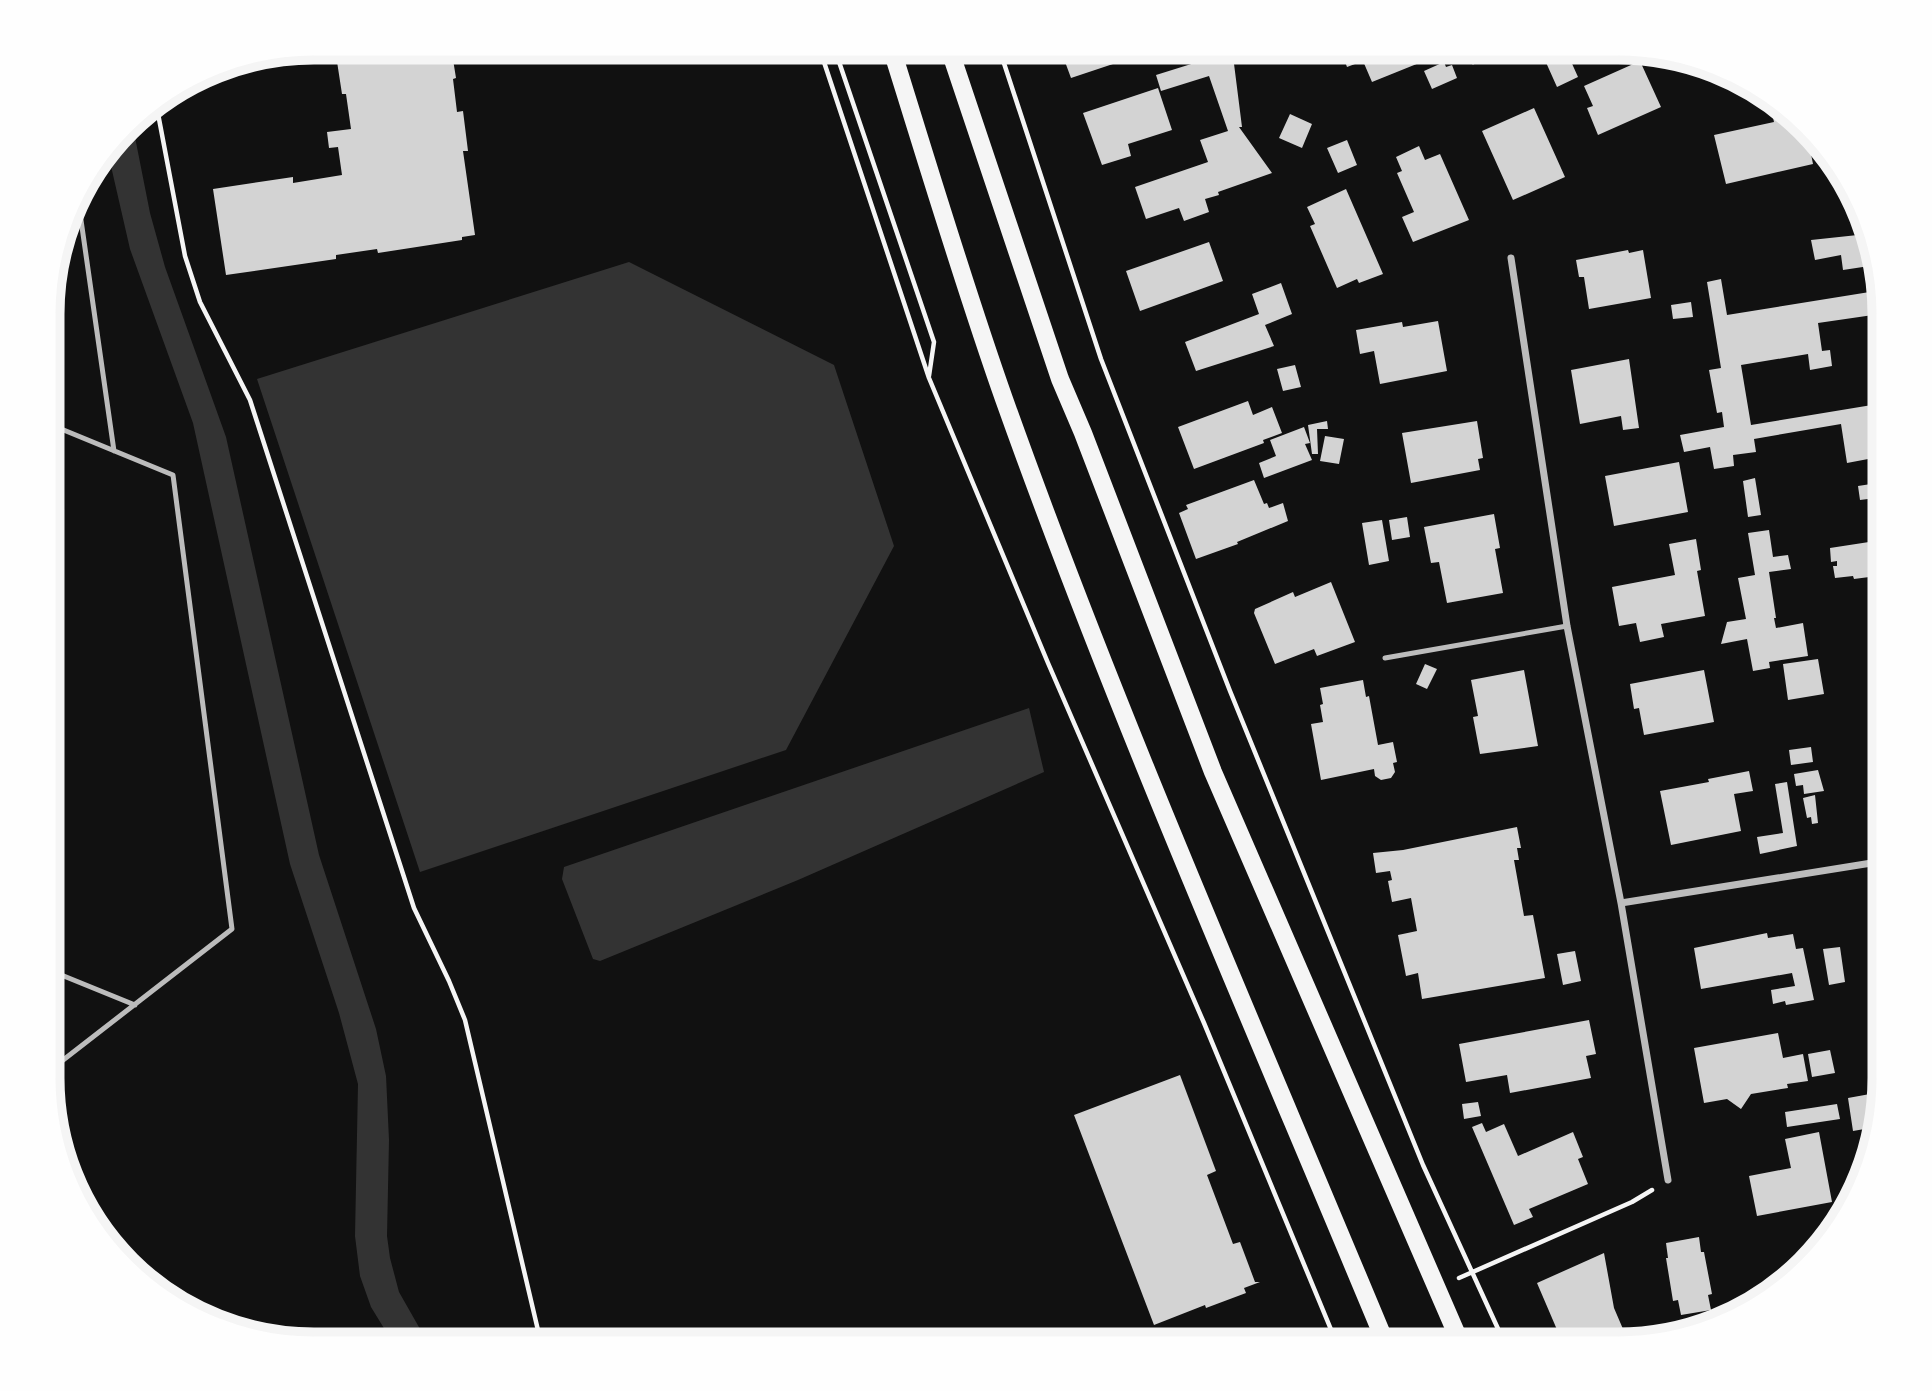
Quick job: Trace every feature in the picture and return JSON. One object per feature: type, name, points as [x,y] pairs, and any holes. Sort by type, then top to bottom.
[{"type":"main road","points":[[895,60],[1003,396],[1083,609],[1381,1332]]},
{"type":"main road","points":[[952,60],[1060,379],[1208,759],[1456,1332]]},
{"type":"street","points":[[1511,258],[1567,626],[1621,903],[1668,1180]]},
{"type":"street","points":[[1621,903],[1872,863]]},
{"type":"lane","points":[[81,213],[114,451]]},
{"type":"lane","points":[[60,428],[173,475],[232,929],[60,1063]]},
{"type":"lane","points":[[1385,658],[1567,626]]},
{"type":"lane","points":[[60,974],[135,1005]]},
{"type":"path","points":[[823,60],[929,378],[1048,663],[1204,1023],[1332,1332]]},
{"type":"path","points":[[838,60],[934,342],[929,378]]},
{"type":"path","points":[[1003,60],[1106,372],[1230,691],[1423,1165],[1499,1332]]},
{"type":"path","points":[[158,113],[185,256],[200,302],[250,400],[414,908],[450,981],[465,1020],[538,1332]]},
{"type":"path","points":[[1436,1288],[1632,1202],[1668,1180]]},
{"type":"shaded area","points":[[134,134],[150,213],[165,267],[226,437],[319,855],[376,1029],[386,1076],[389,1140],[387,1236],[390,1258],[399,1292],[422,1332],[386,1332],[371,1307],[360,1276],[355,1236],[358,1084],[339,1013],[290,864],[193,423],[130,249],[110,162]]},
{"type":"shaded area","points":[[629,262],[834,365],[894,546],[786,750],[420,872],[257,379]]},
{"type":"shaded area","points":[[1029,708],[1044,772],[798,880],[600,961],[593,959],[562,879],[564,867]]},
{"type":"building","points":[[337,60],[453,60],[457,112],[463,111],[468,151],[463,151],[475,235],[462,237],[462,240],[378,253],[377,249],[336,255],[336,259],[226,275],[213,189],[293,177],[293,183],[342,175],[338,147],[329,148],[327,132],[351,129],[346,94],[342,94]]},
{"type":"building","points":[[1064,60],[1125,60],[1071,78]]},
{"type":"building","points":[[1204,60],[1234,60],[1242,127],[1239,127],[1272,173],[1205,199],[1209,212],[1184,221],[1179,208],[1146,219],[1135,187],[1208,162],[1200,140],[1228,131],[1209,76],[1161,91],[1156,75]]},
{"type":"building","points":[[1344,60],[1427,60],[1372,82],[1363,61],[1347,67]]},
{"type":"building","points":[[1545,60],[1570,60],[1578,77],[1557,87]]},
{"type":"building","points":[[1640,61],[1661,107],[1598,135],[1587,108],[1593,106],[1584,86]]},
{"type":"building","points":[[1444,62],[1446,67],[1452,65],[1457,78],[1432,89],[1424,71]]},
{"type":"building","points":[[1158,88],[1172,130],[1128,144],[1131,156],[1102,165],[1083,113]]},
{"type":"building","points":[[1534,108],[1565,177],[1513,200],[1482,131]]},
{"type":"building","points":[[1772,111],[1810,147],[1813,164],[1726,184],[1714,135],[1774,122]]},
{"type":"building","points":[[1290,114],[1312,124],[1302,148],[1279,138]]},
{"type":"building","points":[[1347,140],[1357,165],[1338,173],[1327,148]]},
{"type":"building","points":[[1419,146],[1425,160],[1440,154],[1469,220],[1413,242],[1402,217],[1414,212],[1397,173],[1402,171],[1396,157]]},
{"type":"building","points":[[1346,189],[1383,274],[1359,283],[1357,279],[1337,288],[1310,226],[1315,224],[1307,207]]},
{"type":"building","points":[[1860,235],[1868,266],[1843,270],[1841,255],[1815,260],[1811,240]]},
{"type":"building","points":[[1209,242],[1223,281],[1140,311],[1126,271]]},
{"type":"building","points":[[1628,250],[1629,253],[1643,250],[1651,298],[1589,309],[1584,277],[1579,277],[1576,260]]},
{"type":"building","points":[[1721,279],[1727,315],[1871,292],[1872,315],[1818,323],[1822,351],[1830,350],[1832,366],[1810,370],[1808,354],[1741,365],[1751,425],[1872,405],[1872,458],[1847,463],[1841,424],[1754,439],[1756,452],[1733,455],[1734,466],[1714,469],[1710,447],[1684,452],[1680,435],[1724,427],[1722,412],[1717,413],[1709,370],[1721,368],[1707,282]]},
{"type":"building","points":[[1281,283],[1292,314],[1265,325],[1274,346],[1196,371],[1185,342],[1259,314],[1252,294]]},
{"type":"building","points":[[1691,302],[1693,317],[1673,319],[1671,305]]},
{"type":"building","points":[[1438,321],[1447,371],[1380,384],[1374,351],[1360,354],[1356,330],[1402,322],[1403,327]]},
{"type":"building","points":[[1629,359],[1639,428],[1623,430],[1621,416],[1580,424],[1571,370]]},
{"type":"building","points":[[1295,365],[1301,387],[1283,391],[1277,369]]},
{"type":"building","points":[[1248,401],[1253,415],[1272,407],[1282,433],[1263,440],[1264,443],[1194,469],[1178,427]]},
{"type":"building","points":[[1327,421],[1328,429],[1317,429],[1318,454],[1312,454],[1308,425]]},
{"type":"building","points":[[1477,421],[1483,458],[1478,459],[1480,470],[1411,483],[1402,433]]},
{"type":"building","points":[[1304,427],[1310,443],[1305,444],[1312,460],[1264,478],[1259,463],[1276,456],[1270,440]]},
{"type":"building","points":[[1325,436],[1344,439],[1339,464],[1320,461]]},
{"type":"building","points":[[1679,462],[1688,512],[1614,526],[1605,476]]},
{"type":"building","points":[[1755,478],[1761,515],[1748,517],[1743,481]]},
{"type":"building","points":[[1254,480],[1264,504],[1267,503],[1269,508],[1283,503],[1288,521],[1237,542],[1238,544],[1196,559],[1179,513],[1188,509],[1186,505]]},
{"type":"building","points":[[1872,484],[1872,498],[1860,500],[1858,486]]},
{"type":"building","points":[[1494,514],[1500,548],[1495,549],[1503,593],[1447,603],[1439,562],[1431,563],[1424,527]]},
{"type":"building","points":[[1407,517],[1410,537],[1392,540],[1389,520]]},
{"type":"building","points":[[1382,520],[1389,561],[1369,565],[1362,523]]},
{"type":"building","points":[[1769,530],[1773,557],[1788,555],[1791,569],[1769,572],[1776,628],[1803,623],[1808,656],[1769,662],[1770,668],[1753,671],[1747,639],[1721,644],[1727,622],[1746,619],[1738,578],[1755,575],[1748,533]]},
{"type":"building","points":[[1696,539],[1701,570],[1697,571],[1705,616],[1661,624],[1664,637],[1640,642],[1636,623],[1619,626],[1612,587],[1675,575],[1669,544]]},
{"type":"building","points":[[1872,542],[1872,577],[1835,578],[1833,566],[1837,566],[1837,561],[1831,562],[1830,548]]},
{"type":"building","points":[[1331,582],[1355,642],[1317,656],[1314,649],[1275,664],[1254,613],[1255,609],[1293,592],[1295,597]]},
{"type":"building","points":[[1818,659],[1824,694],[1788,700],[1783,664]]},
{"type":"building","points":[[1425,664],[1437,669],[1427,689],[1416,684]]},
{"type":"building","points":[[1524,670],[1538,746],[1480,754],[1473,717],[1478,716],[1471,680]]},
{"type":"building","points":[[1704,670],[1714,722],[1644,735],[1639,708],[1634,709],[1630,684]]},
{"type":"building","points":[[1363,680],[1366,697],[1369,696],[1378,745],[1393,742],[1397,762],[1393,763],[1395,772],[1391,778],[1381,780],[1375,776],[1374,769],[1321,780],[1311,724],[1323,722],[1320,688]]},
{"type":"building","points":[[1811,747],[1813,762],[1791,765],[1789,750]]},
{"type":"building","points":[[1818,770],[1824,791],[1804,794],[1803,785],[1796,786],[1794,774]]},
{"type":"building","points":[[1749,771],[1753,791],[1734,794],[1741,831],[1671,845],[1660,791]]},
{"type":"building","points":[[1787,782],[1797,846],[1760,854],[1757,837],[1783,833],[1775,784]]},
{"type":"building","points":[[1815,795],[1818,823],[1812,824],[1811,817],[1807,818],[1803,798]]},
{"type":"building","points":[[1517,827],[1521,848],[1517,848],[1519,860],[1514,860],[1524,916],[1533,915],[1545,978],[1422,999],[1418,973],[1406,976],[1398,935],[1417,931],[1411,898],[1392,902],[1388,881],[1392,880],[1390,871],[1376,873],[1373,853],[1403,850]]},
{"type":"building","points":[[1767,933],[1768,938],[1793,934],[1796,949],[1803,948],[1814,1000],[1786,1005],[1785,1001],[1773,1004],[1771,990],[1795,986],[1792,973],[1701,989],[1694,948]]},
{"type":"building","points":[[1840,947],[1845,982],[1829,985],[1823,949]]},
{"type":"building","points":[[1575,951],[1581,981],[1563,985],[1557,954]]},
{"type":"building","points":[[1589,1020],[1596,1054],[1586,1056],[1591,1078],[1510,1093],[1507,1075],[1466,1082],[1459,1044]]},
{"type":"building","points":[[1778,1033],[1783,1058],[1803,1054],[1808,1081],[1787,1084],[1788,1088],[1751,1094],[1741,1109],[1727,1099],[1704,1103],[1694,1048]]},
{"type":"building","points":[[1830,1050],[1835,1073],[1812,1077],[1808,1054]]},
{"type":"building","points":[[1180,1075],[1216,1171],[1207,1175],[1233,1244],[1240,1242],[1255,1282],[1260,1282],[1244,1288],[1246,1293],[1206,1308],[1205,1305],[1154,1325],[1074,1115]]},
{"type":"building","points":[[1872,1094],[1868,1128],[1853,1131],[1848,1098]]},
{"type":"building","points":[[1478,1102],[1481,1116],[1464,1119],[1462,1104]]},
{"type":"building","points":[[1837,1104],[1840,1119],[1787,1127],[1785,1112]]},
{"type":"building","points":[[1482,1123],[1486,1132],[1504,1124],[1518,1156],[1573,1132],[1583,1157],[1578,1159],[1588,1184],[1529,1209],[1533,1217],[1514,1225],[1472,1127]]},
{"type":"building","points":[[1819,1132],[1832,1202],[1757,1216],[1749,1176],[1791,1168],[1785,1139]]},
{"type":"building","points":[[1699,1237],[1712,1294],[1708,1295],[1711,1310],[1681,1315],[1678,1300],[1673,1301],[1666,1243]]},
{"type":"building","points":[[1604,1253],[1614,1308],[1623,1329],[1618,1332],[1558,1332],[1537,1283]]}]
